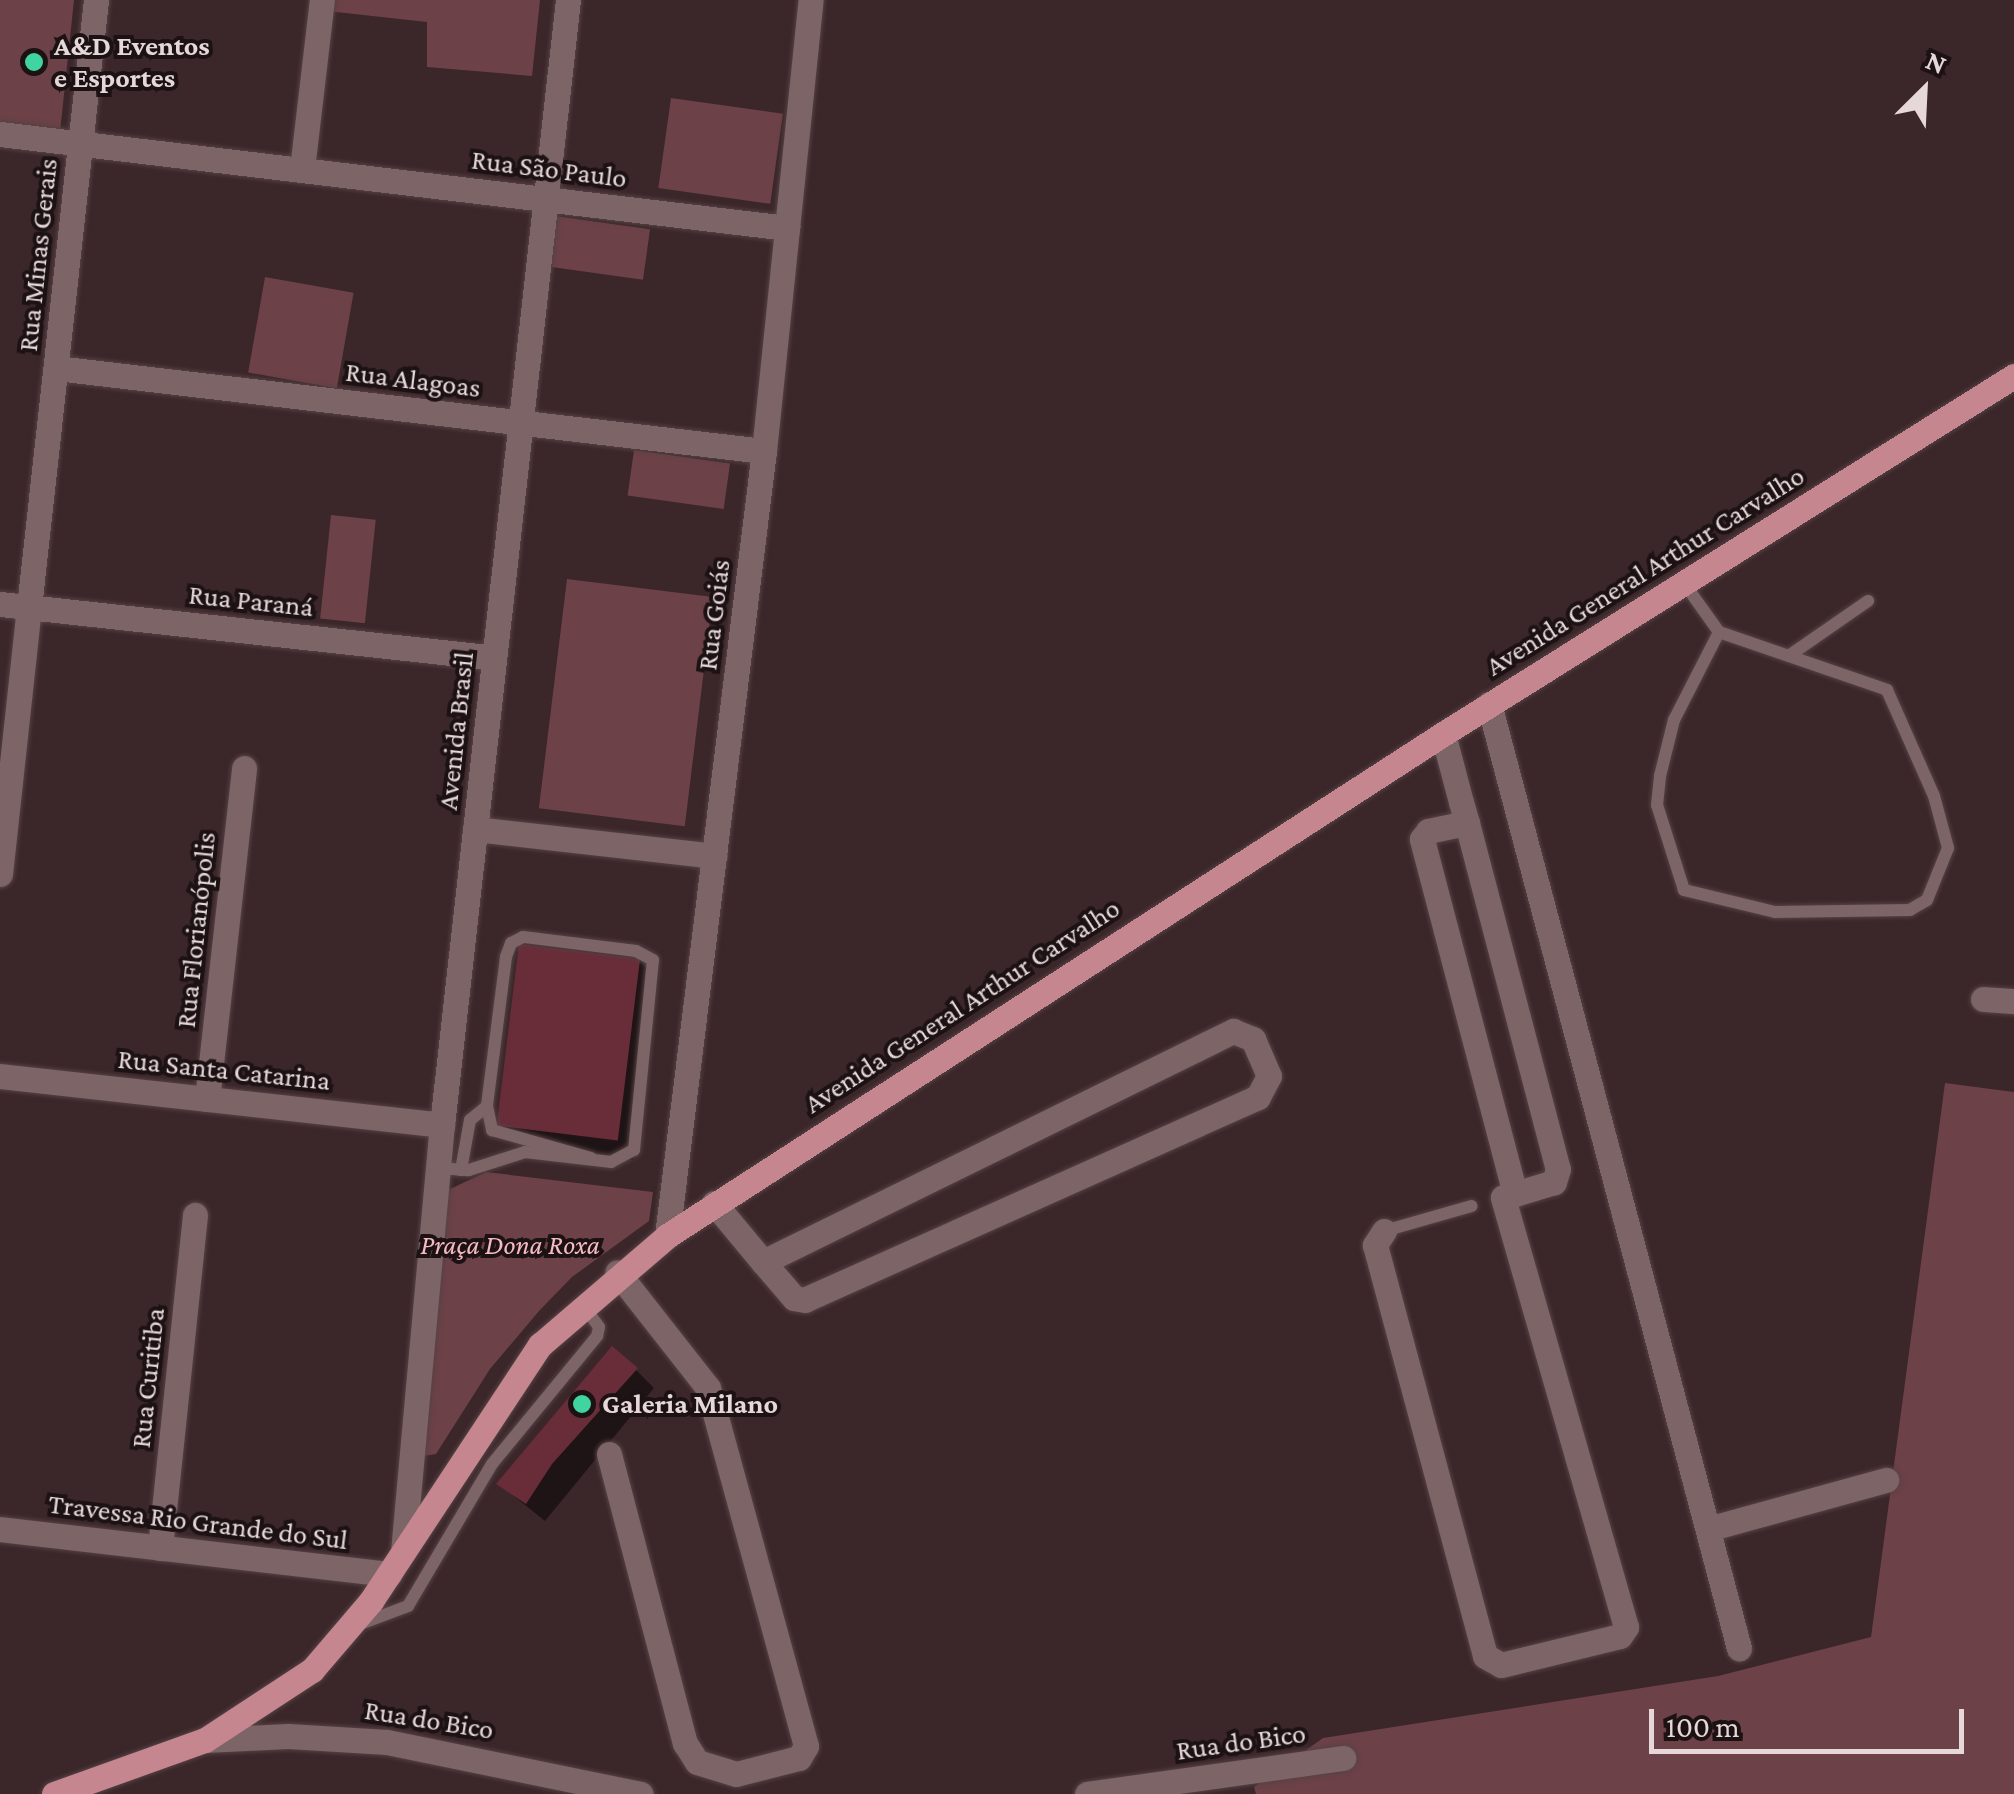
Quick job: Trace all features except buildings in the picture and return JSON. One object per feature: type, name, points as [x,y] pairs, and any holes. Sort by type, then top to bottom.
[{"type":"main road","name":"Avenida General Arthur Carvalho","points":[[70,1792],[112,1784],[205,1740],[312,1670],[352,1626],[389,1574],[503,1392],[582,1304],[617,1272],[714,1203],[1489,704],[2014,376]]},
{"type":"street","name":"Rua Minas Gerais","points":[[0,874],[96,0]]},
{"type":"street","points":[[302,169],[322,0]]},
{"type":"street","name":"Avenida Brasil","points":[[403,1552],[450,1169],[442,1125],[568,0]]},
{"type":"street","name":"Rua Goiás","points":[[667,1236],[764,451],[811,0]]},
{"type":"street","name":"Rua São Paulo","points":[[0,134],[788,228]]},
{"type":"street","name":"Rua Alagoas","points":[[56,368],[764,451]]},
{"type":"street","name":"Rua Paraná","points":[[0,604],[494,658]]},
{"type":"street","points":[[1489,704],[1739,1648]]},
{"type":"street","points":[[1443,734],[1467,822],[1558,1169],[1554,1182],[1515,1194],[1422,840],[1428,831],[1467,822]]},
{"type":"street","name":"Rua Florianópolis","points":[[208,1099],[244,768]]},
{"type":"street","points":[[475,828],[714,856]]},
{"type":"street","points":[[1983,999],[2014,1001]]},
{"type":"street","points":[[714,1203],[763,1262],[794,1298],[805,1300],[1258,1097],[1269,1076],[1252,1038],[1233,1032],[763,1262]]},
{"type":"street","name":"Rua Santa Catarina","points":[[0,1076],[442,1125]]},
{"type":"street","points":[[1384,1232],[1375,1244],[1485,1656],[1501,1665],[1620,1636],[1626,1626],[1503,1197]]},
{"type":"street","name":"Rua Curitiba","points":[[160,1548],[195,1215]]},
{"type":"street","points":[[609,1454],[685,1743],[696,1762],[736,1774],[799,1758],[806,1746],[708,1388],[617,1272]]},
{"type":"street","points":[[411,1468],[440,1491]]},
{"type":"street","points":[[1708,1529],[1886,1480]]},
{"type":"street","name":"Travessa Rio Grande do Sul","points":[[0,1529],[389,1574]]},
{"type":"street","name":"Rua do Bico","points":[[205,1740],[288,1736],[387,1742],[642,1794]]},
{"type":"street","name":"Rua do Bico","points":[[1087,1794],[1344,1758]]},
{"type":"lane","points":[[1684,583],[1719,632],[1878,684],[1894,700],[1948,848],[1937,888],[1910,910],[1775,912],[1684,890],[1658,805],[1660,776],[1674,720],[1719,632]]},
{"type":"lane","points":[[1790,655],[1868,601]]},
{"type":"lane","points":[[523,936],[649,956],[655,973],[634,1150],[611,1162],[591,1158],[502,1136],[492,1130],[487,1106],[511,943],[523,936]]},
{"type":"lane","points":[[450,1169],[470,1120],[487,1106]]},
{"type":"lane","points":[[450,1169],[525,1152],[591,1158]]},
{"type":"lane","points":[[1384,1232],[1472,1206]]},
{"type":"lane","points":[[352,1626],[408,1606],[492,1464],[597,1336],[599,1326],[582,1304]]},
{"type":"green space","name":"A&D Eventos e Esportes","points":[[0,0],[74,0],[60,132],[0,125]]},
{"type":"green space","points":[[328,0],[540,0],[532,76],[427,67],[427,22],[327,11]]},
{"type":"green space","points":[[671,98],[783,114],[770,204],[658,188]]},
{"type":"green space","points":[[555,216],[650,229],[643,280],[548,267]]},
{"type":"green space","points":[[265,277],[354,293],[337,388],[248,373]]},
{"type":"green space","points":[[634,450],[730,463],[724,509],[628,496]]},
{"type":"green space","points":[[331,515],[376,520],[365,623],[320,618]]},
{"type":"green space","points":[[567,579],[713,597],[685,826],[539,808]]},
{"type":"green space","points":[[1945,1083],[2014,1092],[2014,1794],[1256,1794],[1254,1787],[1323,1738],[1718,1676],[1871,1637]]},
{"type":"green space","name":"Praça Dona Roxa","points":[[486,1172],[653,1192],[649,1221],[572,1277],[539,1311],[490,1369],[436,1454],[424,1456],[446,1191]]},
{"type":"place","name":"A&D Eventos e Esportes","points":[[34,62]]},
{"type":"place","name":"Galeria Milano","points":[[582,1404]]}]
